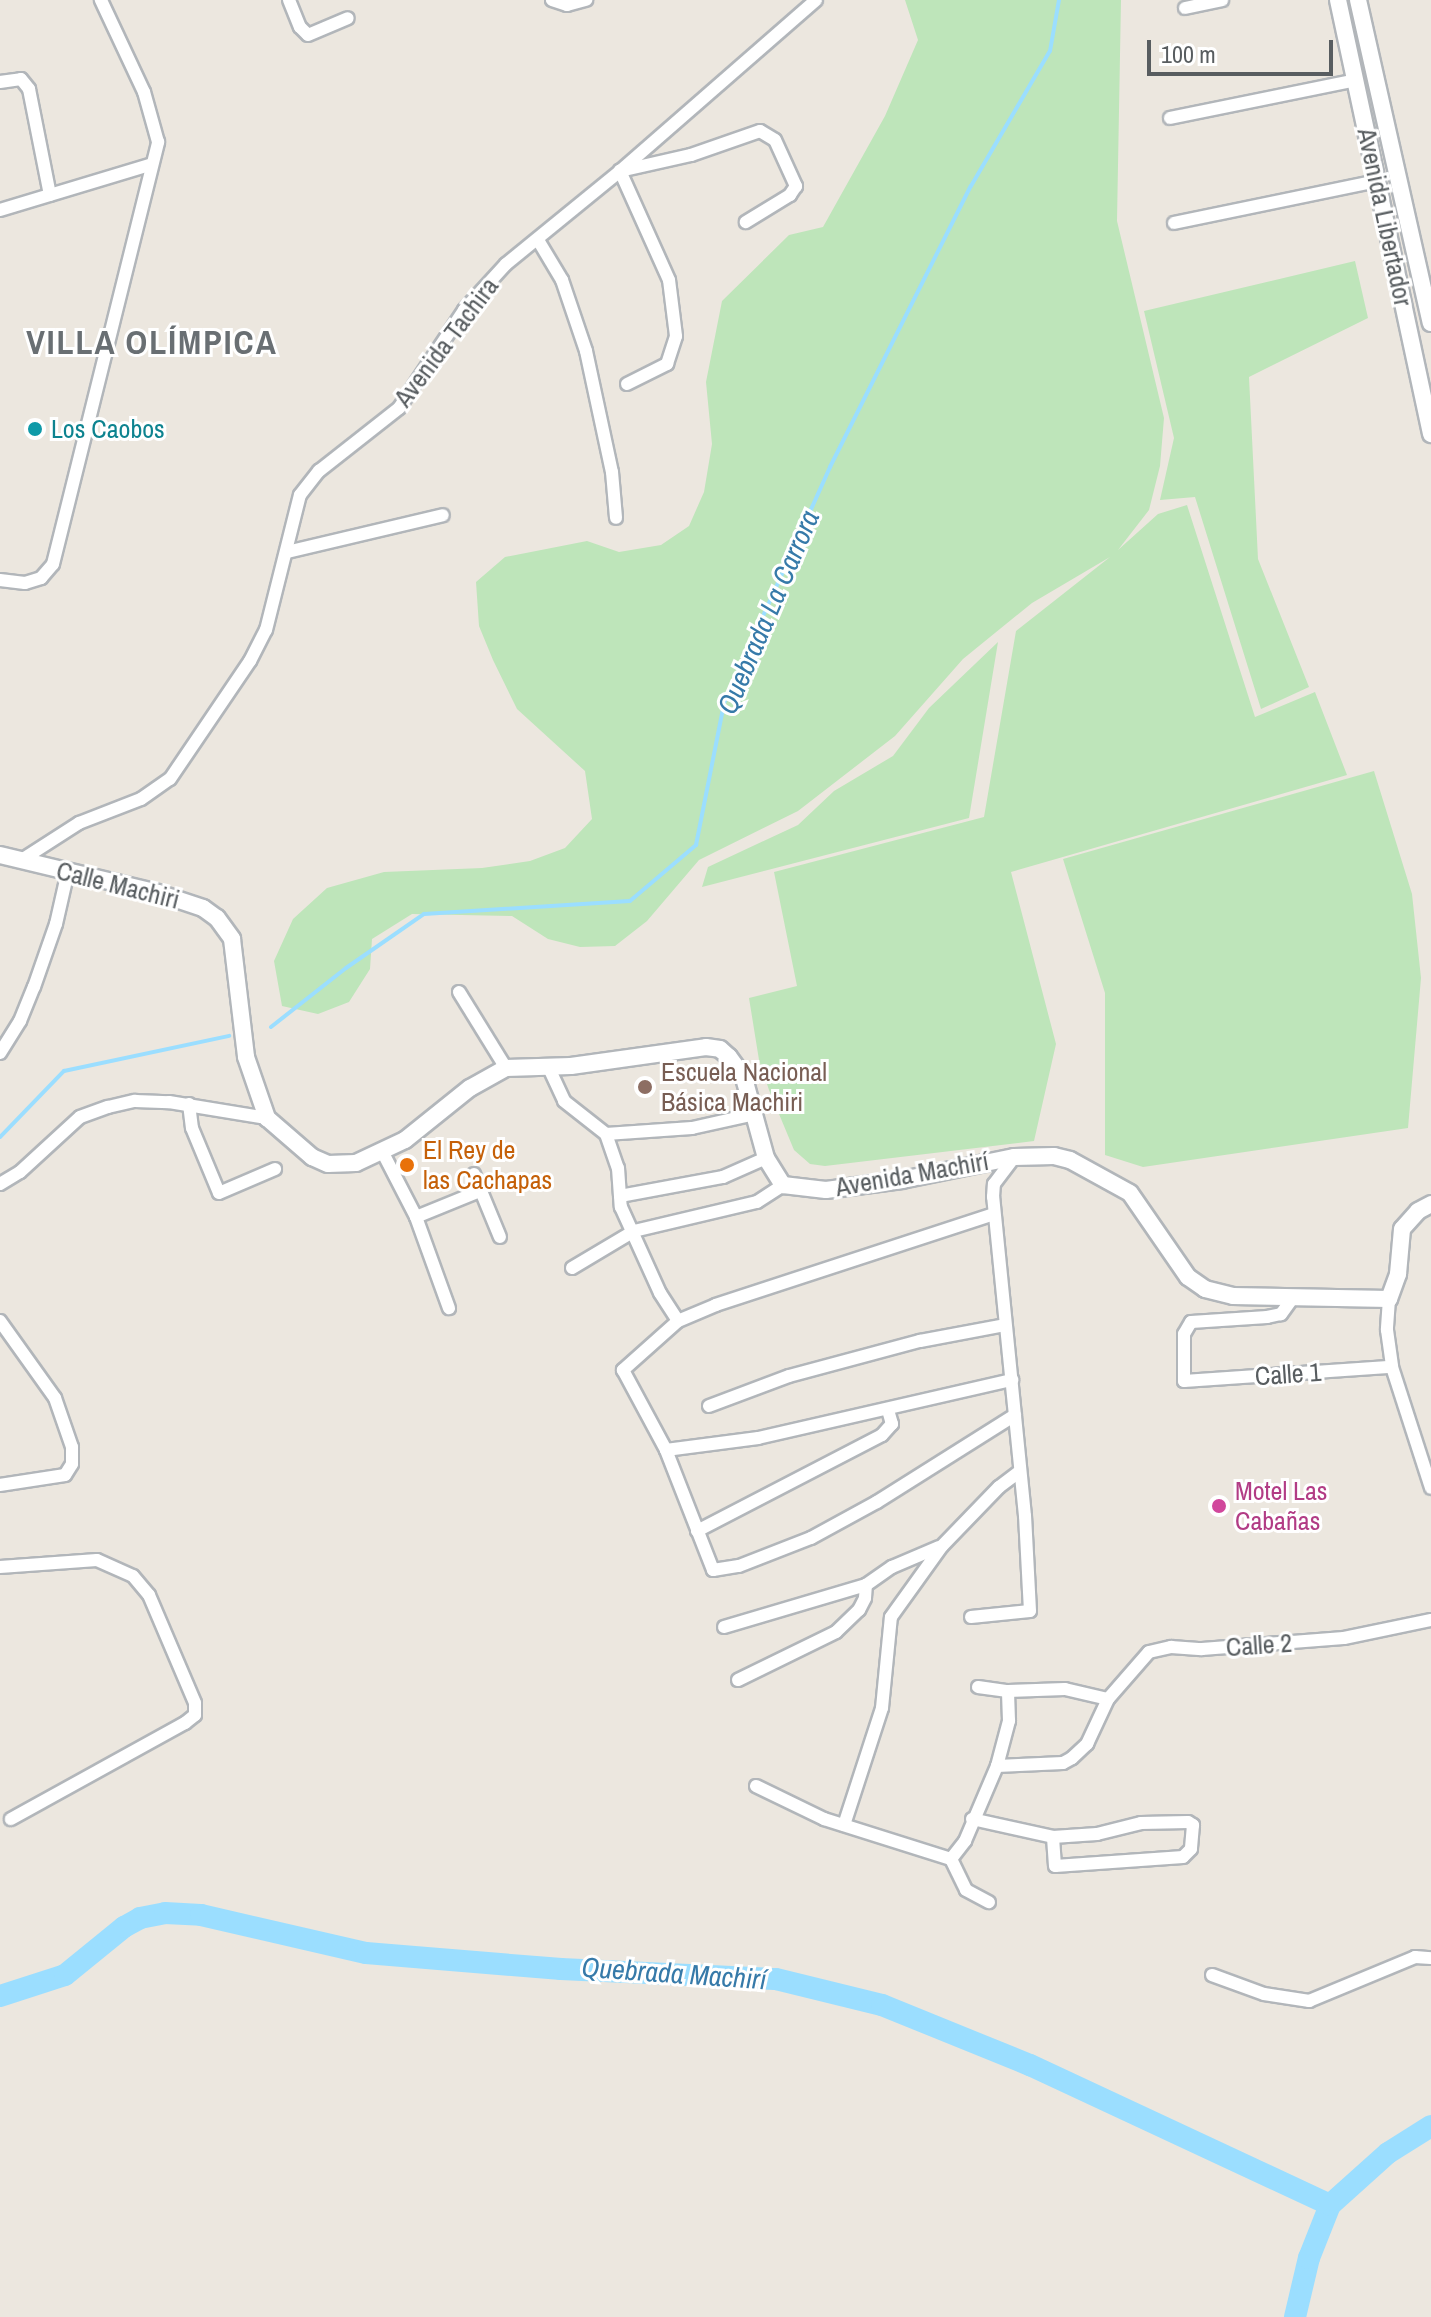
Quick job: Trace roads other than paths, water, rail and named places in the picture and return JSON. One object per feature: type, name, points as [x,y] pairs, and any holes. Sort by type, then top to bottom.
[{"type":"street","points":[[0,580],[25,583],[41,578],[53,564],[96,398],[149,165],[158,142],[153,119],[101,0]]},
{"type":"street","points":[[289,0],[300,27],[308,35],[348,18]]},
{"type":"street","points":[[552,0],[567,5],[586,0]]},
{"type":"street","name":"Avenida Tachira","points":[[23,859],[79,823],[141,799],[170,779],[250,661],[266,630],[300,495],[319,471],[399,408],[483,286],[816,0]]},
{"type":"street","points":[[1185,8],[1222,0]]},
{"type":"street","name":"Avenida Libertador","points":[[1338,0],[1431,434]]},
{"type":"street","name":"Avenida Libertador","points":[[1358,0],[1431,323]]},
{"type":"street","points":[[0,82],[21,79],[29,89],[50,195]]},
{"type":"street","points":[[1170,118],[1356,80]]},
{"type":"street","points":[[627,384],[667,364],[676,336],[669,280],[620,171],[691,155],[760,131],[775,140],[796,186],[790,195],[746,222]]},
{"type":"street","points":[[0,210],[149,165]]},
{"type":"street","points":[[1174,223],[1377,181]]},
{"type":"street","points":[[538,240],[562,280],[586,351],[612,472],[616,518]]},
{"type":"street","points":[[287,552],[443,515]]},
{"type":"street","name":"Calle Machiri","points":[[0,855],[158,893],[203,908],[217,918],[232,939],[246,1057],[267,1118]]},
{"type":"street","points":[[0,1053],[20,1021],[34,987],[56,924],[68,871]]},
{"type":"street","points":[[459,992],[506,1068]]},
{"type":"street","points":[[0,1184],[20,1172],[80,1117],[135,1101],[189,1104],[267,1118],[312,1157],[328,1164],[356,1163],[405,1140],[470,1088],[506,1068],[664,1055],[706,1047],[720,1049],[744,1078],[766,1158],[783,1185],[757,1202],[634,1231],[572,1268]]},
{"type":"street","points":[[548,1066],[564,1101],[606,1134],[618,1168],[621,1207],[660,1293],[678,1321]]},
{"type":"street","points":[[189,1104],[192,1128],[219,1193],[275,1169]]},
{"type":"street","points":[[606,1134],[692,1128],[755,1114]]},
{"type":"street","points":[[382,1151],[416,1217],[449,1308]]},
{"type":"street","name":"Avenida Machirí","points":[[783,1185],[826,1190],[902,1180],[1014,1157],[1054,1156],[1106,1177],[1130,1193],[1188,1277],[1205,1289],[1233,1296],[1389,1299]]},
{"type":"street","points":[[971,1617],[1030,1611],[1012,1380],[994,1214],[994,1184],[1014,1157]]},
{"type":"street","points":[[620,1196],[723,1177],[766,1158]]},
{"type":"street","points":[[474,1174],[500,1237]]},
{"type":"street","points":[[416,1217],[480,1191]]},
{"type":"street","points":[[1431,1204],[1418,1211],[1402,1229],[1398,1274],[1389,1299],[1387,1330],[1392,1367],[1431,1488]]},
{"type":"street","points":[[994,1214],[716,1305],[678,1321],[623,1370],[666,1450],[713,1570],[739,1566],[824,1531],[1015,1415]]},
{"type":"street","name":"Calle 1","points":[[1292,1299],[1281,1314],[1191,1322],[1184,1334],[1184,1381],[1392,1367]]},
{"type":"street","points":[[0,1321],[55,1398],[72,1447],[72,1464],[65,1475],[0,1485]]},
{"type":"street","points":[[709,1406],[789,1376],[920,1341],[1005,1325]]},
{"type":"street","points":[[666,1450],[758,1438],[852,1414],[888,1410],[1012,1380]]},
{"type":"street","points":[[697,1531],[882,1435],[892,1424],[888,1410]]},
{"type":"street","points":[[844,1825],[882,1708],[891,1617],[942,1546],[999,1487],[1020,1471]]},
{"type":"street","points":[[724,1627],[825,1600],[866,1585],[892,1567],[942,1546]]},
{"type":"street","points":[[0,1567],[97,1560],[133,1576],[149,1595],[195,1703],[195,1715],[185,1723],[11,1819]]},
{"type":"street","points":[[738,1680],[836,1632],[859,1610],[865,1598],[866,1585]]},
{"type":"street","name":"Calle 2","points":[[997,1766],[1052,1764],[1072,1758],[1087,1744],[1108,1699],[1149,1652],[1171,1647],[1202,1649],[1344,1638],[1431,1620]]},
{"type":"street","points":[[978,1687],[1008,1691],[1065,1689],[1108,1699]]},
{"type":"street","points":[[951,1859],[965,1841],[997,1766],[1009,1721],[1008,1691]]},
{"type":"street","points":[[756,1786],[844,1825],[951,1859],[966,1890],[989,1902]]},
{"type":"street","points":[[972,1819],[1053,1837],[1097,1834],[1141,1823],[1188,1822],[1193,1825],[1191,1849],[1183,1857],[1055,1866],[1053,1837]]},
{"type":"street","points":[[1212,1975],[1264,1994],[1309,2001],[1415,1957],[1431,1958]]},
{"type":"waterway","name":"Quebrada La Carrora","points":[[271,1027],[346,968],[424,914],[630,901],[696,845],[724,703],[830,467],[971,186],[1050,51],[1059,0]]},
{"type":"waterway","name":"Quebrada La Carrora","points":[[0,1137],[64,1071],[229,1036]]},
{"type":"waterway","name":"Quebrada Machirí","points":[[0,1996],[65,1975],[124,1927],[140,1918],[165,1913],[201,1915],[366,1953],[561,1969],[776,1979],[882,2005],[1030,2065],[1330,2205]]},
{"type":"waterway","points":[[1295,2317],[1309,2258],[1330,2205],[1388,2153],[1431,2126]]},
{"type":"place","name":"Los Caobos","points":[[35,429]]},
{"type":"place","name":"Escuela Nacional Básica Machiri","points":[[645,1087]]},
{"type":"place","name":"El Rey de las Cachapas","points":[[407,1165]]},
{"type":"place","name":"Motel Las Cabañas","points":[[1219,1506]]},
{"type":"district","name":"VILLA OLÍMPICA","points":[[152,343]]}]
